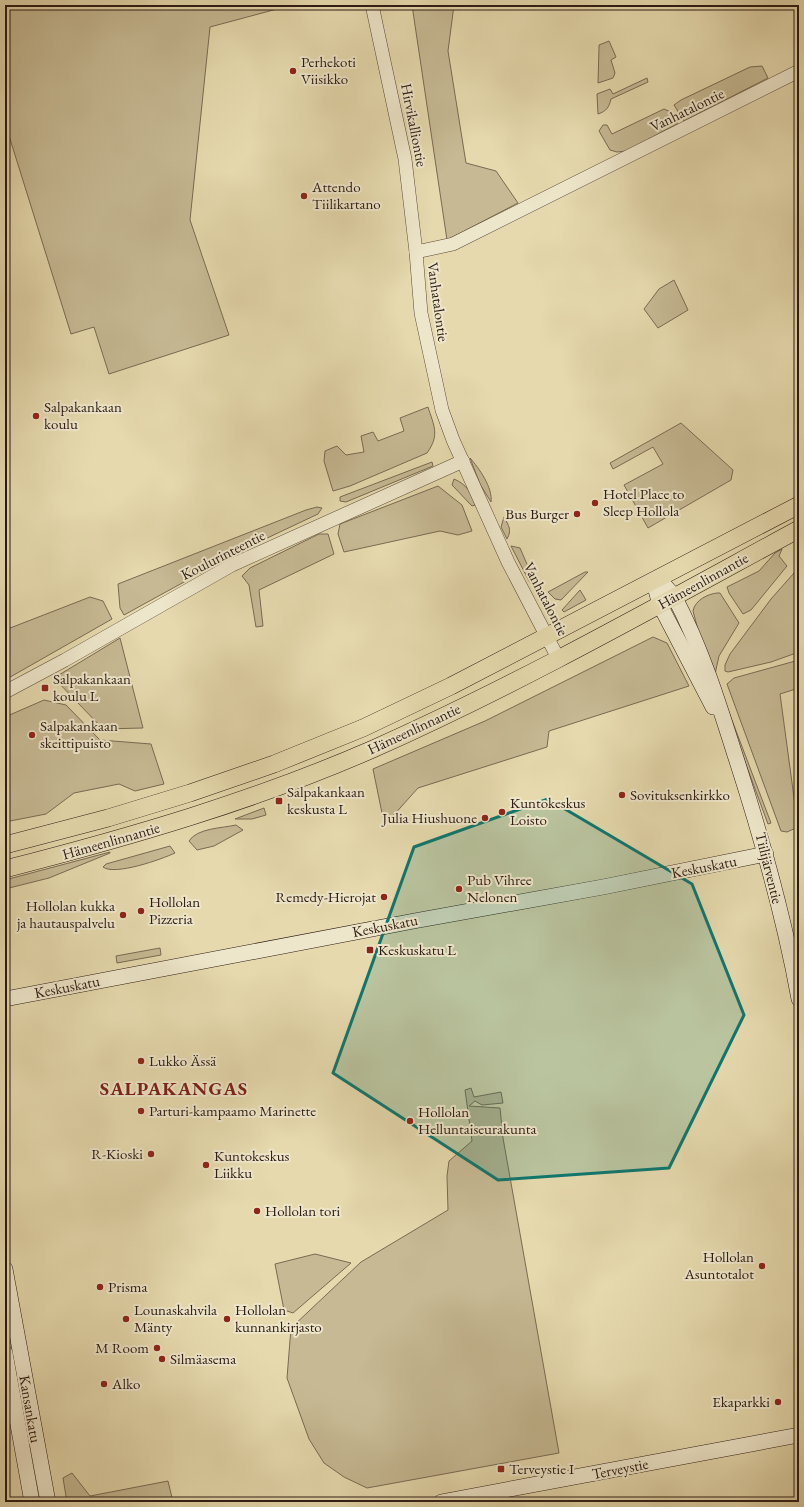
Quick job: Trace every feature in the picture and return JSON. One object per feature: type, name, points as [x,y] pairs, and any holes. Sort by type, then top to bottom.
[{"type":"main road","name":"Hämeenlinnantie","points":[[5,845],[108,818],[190,793],[274,764],[363,728],[452,686],[657,582],[799,504]]},
{"type":"main road","name":"Hämeenlinnantie","points":[[5,869],[127,837],[198,816],[284,786],[373,749],[460,708],[558,658],[799,529]]},
{"type":"main road","name":"Tiilijärventie","points":[[657,582],[656,590],[667,601],[730,739],[766,854],[799,999]]},
{"type":"main road","name":"Keskuskatu","points":[[5,999],[414,921],[602,887],[766,854]]},
{"type":"main road","name":"Kansankatu","points":[[5,1269],[48,1502]]},
{"type":"main road","name":"Kansankatu","points":[[5,1353],[32,1502]]},
{"type":"main road","name":"Terveystie","points":[[441,1502],[799,1435]]},
{"type":"street","name":"Hirvikalliontie","points":[[372,5],[405,159],[416,252]]},
{"type":"street","name":"Vanhatalontie","points":[[558,658],[508,562],[442,410],[421,313],[416,252],[453,244],[799,71]]},
{"type":"street","name":"Koulurinteentie","points":[[5,692],[232,566],[463,461]]},
{"type":"highlighted area","points":[[548,799],[692,884],[744,1015],[669,1168],[498,1180],[333,1073],[414,847]]},
{"type":"shaded area","points":[[5,5],[292,5],[210,27],[190,220],[229,335],[109,374],[94,327],[71,334],[5,123]]},
{"type":"shaded area","points":[[412,5],[454,5],[448,51],[466,163],[496,171],[518,203],[447,240]]},
{"type":"shaded area","points":[[609,41],[616,57],[611,60],[615,73],[613,78],[598,83],[599,45]]},
{"type":"shaded area","points":[[762,66],[768,78],[684,121],[674,105],[681,100],[750,67]]},
{"type":"shaded area","points":[[647,78],[648,82],[611,99],[604,112],[598,114],[597,94],[610,89],[613,94]]},
{"type":"shaded area","points":[[664,109],[673,113],[678,119],[677,124],[626,151],[617,152],[610,150],[599,131],[603,125],[607,125],[612,134]]},
{"type":"shaded area","points":[[674,280],[688,310],[658,328],[644,309],[659,289]]},
{"type":"shaded area","points":[[428,407],[434,425],[435,436],[427,453],[350,486],[333,491],[324,461],[325,451],[337,446],[346,455],[364,452],[361,436],[373,432],[378,441],[404,431],[400,418]]},
{"type":"shaded area","points":[[681,423],[733,470],[731,480],[648,528],[624,485],[663,464],[653,447],[613,469],[610,463]]},
{"type":"shaded area","points":[[470,458],[488,485],[491,502],[480,484]]},
{"type":"shaded area","points":[[432,462],[433,466],[346,502],[340,501],[340,497]]},
{"type":"shaded area","points":[[454,479],[462,483],[468,489],[475,505],[472,506],[452,485]]},
{"type":"shaded area","points":[[438,486],[462,505],[472,531],[458,535],[440,531],[344,552],[338,534],[340,524]]},
{"type":"shaded area","points":[[317,507],[322,508],[318,514],[244,549],[124,615],[120,608],[118,584]]},
{"type":"shaded area","points":[[504,517],[509,528],[507,539],[501,527]]},
{"type":"shaded area","points":[[319,534],[328,534],[334,554],[259,590],[263,626],[256,627],[249,585],[242,576],[250,568]]},
{"type":"shaded area","points":[[511,546],[520,548],[536,585],[550,604],[549,606],[529,581]]},
{"type":"shaded area","points":[[782,549],[779,556],[787,566],[751,610],[743,614],[729,593],[727,587],[759,571],[775,553]]},
{"type":"shaded area","points":[[799,557],[799,652],[771,662],[728,672],[725,671],[725,665],[730,654],[771,599],[794,573]]},
{"type":"shaded area","points":[[585,572],[588,572],[561,600],[555,599],[548,592]]},
{"type":"shaded area","points":[[580,590],[586,600],[564,612],[562,610]]},
{"type":"shaded area","points":[[720,593],[739,623],[719,656],[715,674],[701,641],[693,611],[696,604],[702,598]]},
{"type":"shaded area","points":[[90,597],[103,601],[112,619],[5,680],[5,630]]},
{"type":"shaded area","points":[[653,637],[667,643],[689,686],[549,731],[547,747],[418,788],[392,817],[383,818],[373,769],[485,721]]},
{"type":"shaded area","points":[[120,638],[143,728],[103,729],[54,678]]},
{"type":"shaded area","points":[[799,660],[799,688],[780,694],[798,827],[787,832],[781,831],[727,684],[734,678]]},
{"type":"shaded area","points":[[717,686],[719,686],[771,823],[768,824]]},
{"type":"shaded area","points":[[44,700],[66,705],[100,740],[151,744],[164,784],[135,791],[119,784],[74,793],[46,814],[5,822],[5,717]]},
{"type":"shaded area","points":[[264,808],[266,815],[252,819],[235,819]]},
{"type":"shaded area","points":[[236,825],[243,830],[214,846],[197,850],[189,841],[198,833]]},
{"type":"shaded area","points":[[170,846],[175,853],[139,866],[117,869],[103,867],[106,864]]},
{"type":"shaded area","points":[[110,852],[49,878],[5,889],[5,880]]},
{"type":"shaded area","points":[[160,948],[161,955],[117,963],[116,956]]},
{"type":"shaded area","points":[[471,1088],[474,1097],[501,1092],[503,1103],[482,1105],[475,1101],[469,1106],[500,1108],[503,1138],[559,1453],[367,1488],[344,1477],[324,1463],[309,1439],[287,1378],[291,1328],[361,1262],[448,1210],[447,1176],[449,1161],[472,1141],[465,1090]]},
{"type":"shaded area","points":[[315,1254],[351,1263],[293,1313],[284,1310],[275,1264]]},
{"type":"shaded area","points":[[72,1473],[90,1496],[168,1481],[173,1502],[67,1502],[63,1478]]},
{"type":"place","name":"Perhekoti Viisikko","points":[[293,71]]},
{"type":"place","name":"Attendo Tiilikartano","points":[[304,196]]},
{"type":"place","name":"Salpakankaan koulu","points":[[36,416]]},
{"type":"place","name":"Hotel Place to Sleep Hollola","points":[[595,503]]},
{"type":"place","name":"Bus Burger","points":[[577,514]]},
{"type":"place","name":"Salpakankaan koulu L","points":[[45,688]]},
{"type":"place","name":"Salpakankaan skeittipuisto","points":[[32,735]]},
{"type":"place","name":"Sovituksenkirkko","points":[[622,795]]},
{"type":"place","name":"Salpakankaan keskusta L","points":[[279,801]]},
{"type":"place","name":"Kuntokeskus Loisto","points":[[502,812]]},
{"type":"place","name":"Julia Hiushuone","points":[[485,818]]},
{"type":"place","name":"Pub Vihree Nelonen","points":[[459,889]]},
{"type":"place","name":"Remedy-Hierojat","points":[[384,897]]},
{"type":"place","name":"Hollolan Pizzeria","points":[[141,911]]},
{"type":"place","name":"Hollolan kukka ja hautauspalvelu","points":[[123,915]]},
{"type":"place","name":"Keskuskatu L","points":[[370,950]]},
{"type":"place","name":"Lukko Ässä","points":[[141,1061]]},
{"type":"place","name":"Parturi-kampaamo Marinette","points":[[141,1111]]},
{"type":"place","name":"Hollolan Helluntaiseurakunta","points":[[410,1121]]},
{"type":"place","name":"R-Kioski","points":[[151,1154]]},
{"type":"place","name":"Kuntokeskus Liikku","points":[[206,1165]]},
{"type":"place","name":"Hollolan tori","points":[[257,1211]]},
{"type":"place","name":"Hollolan Asuntotalot","points":[[762,1266]]},
{"type":"place","name":"Prisma","points":[[100,1287]]},
{"type":"place","name":"Lounaskahvila Mänty","points":[[126,1319]]},
{"type":"place","name":"Hollolan kunnankirjasto","points":[[227,1319]]},
{"type":"place","name":"M Room","points":[[157,1348]]},
{"type":"place","name":"Silmäasema","points":[[162,1359]]},
{"type":"place","name":"Alko","points":[[104,1384]]},
{"type":"place","name":"Ekaparkki","points":[[778,1402]]},
{"type":"place","name":"Terveystie I","points":[[501,1469]]},
{"type":"district","name":"SALPAKANGAS","points":[[174,1088]]}]
